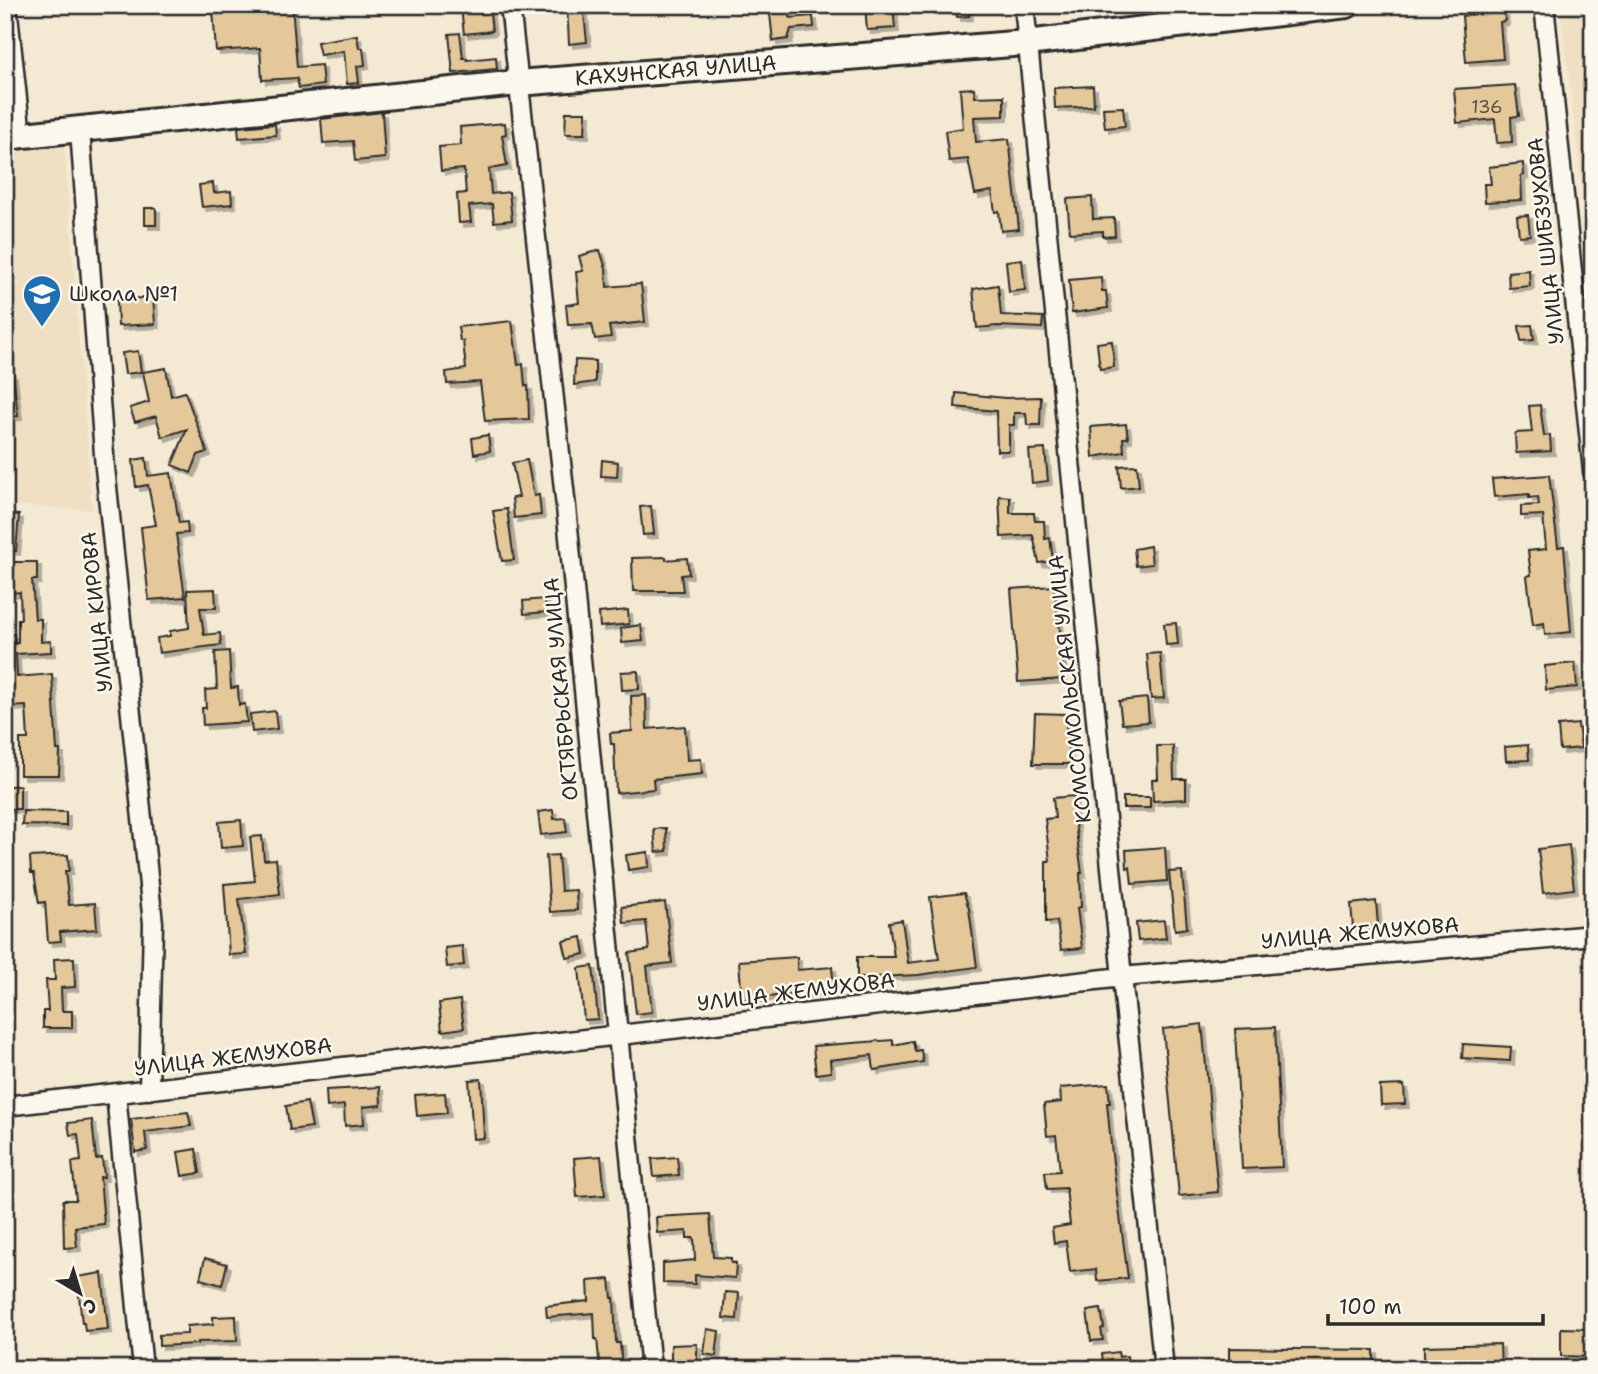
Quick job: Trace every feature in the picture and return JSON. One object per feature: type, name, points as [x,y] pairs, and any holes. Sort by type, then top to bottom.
[{"type":"street","points":[[7,5],[13,137]]},
{"type":"street","name":"ОКТЯБРЬСКАЯ УЛИЦА","points":[[510,5],[565,493],[651,1369]]},
{"type":"street","name":"КОМСОМОЛЬСКАЯ УЛИЦА","points":[[1024,5],[1164,1369]]},
{"type":"street","name":"КАХУНСКАЯ УЛИЦА","points":[[13,137],[518,83],[1027,43],[1348,5]]},
{"type":"street","name":"УЛИЦА ШИБЗУХОВА","points":[[1544,5],[1593,471]]},
{"type":"street","name":"УЛИЦА КИРОВА","points":[[80,130],[105,468],[153,923],[149,1090]]},
{"type":"street","name":"УЛИЦА ЖЕМУХОВА","points":[[5,1106],[1122,977],[1593,935]]},
{"type":"street","points":[[116,1094],[143,1369]]},
{"type":"shaded area","points":[[1560,5],[1593,5],[1593,277]]},
{"type":"shaded area","name":"Школа №1","points":[[64,145],[92,510],[5,505],[5,151]]},
{"type":"building","points":[[292,5],[297,67],[321,65],[323,85],[299,88],[297,78],[262,80],[260,48],[216,51],[213,10]]},
{"type":"building","points":[[489,5],[492,31],[464,34],[461,7]]},
{"type":"building","points":[[567,5],[583,5],[587,42],[569,44]]},
{"type":"building","points":[[769,5],[789,5],[790,18],[813,16],[814,27],[791,29],[788,39],[773,41]]},
{"type":"building","points":[[865,5],[893,5],[895,28],[867,30]]},
{"type":"building","points":[[955,5],[968,5],[969,16],[957,17]]},
{"type":"building","points":[[1504,10],[1505,21],[1500,22],[1503,59],[1466,62],[1462,16]]},
{"type":"building","points":[[460,33],[463,58],[467,60],[496,57],[497,69],[453,73],[449,34]]},
{"type":"building","points":[[357,35],[359,48],[363,48],[365,65],[357,66],[359,83],[347,84],[344,51],[320,55],[317,42]]},
{"type":"building","points":[[1515,85],[1519,116],[1511,117],[1512,142],[1497,143],[1495,119],[1457,123],[1454,89]]},
{"type":"building","points":[[1093,86],[1094,106],[1055,108],[1054,88]]},
{"type":"building","points":[[974,88],[975,97],[1004,96],[1004,116],[974,117],[976,142],[1009,139],[1019,229],[1001,231],[999,211],[995,212],[992,191],[975,194],[968,159],[949,161],[945,131],[963,128],[960,89]]},
{"type":"building","points":[[1123,107],[1125,126],[1105,128],[1103,108]]},
{"type":"building","points":[[382,112],[385,158],[355,161],[353,141],[323,143],[321,119]]},
{"type":"building","points":[[566,112],[586,112],[585,134],[565,134]]},
{"type":"building","points":[[505,123],[506,134],[502,135],[507,166],[489,169],[491,194],[509,192],[512,220],[494,222],[492,204],[469,206],[471,222],[459,223],[457,194],[466,193],[464,169],[441,171],[439,147],[461,145],[460,127]]},
{"type":"building","points":[[275,124],[276,135],[239,138],[238,127]]},
{"type":"building","points":[[1523,163],[1522,200],[1485,202],[1484,184],[1491,184],[1489,167]]},
{"type":"building","points":[[213,183],[214,193],[231,191],[232,204],[202,207],[199,185]]},
{"type":"building","points":[[1092,197],[1093,219],[1114,218],[1115,236],[1103,237],[1103,231],[1070,233],[1067,199]]},
{"type":"building","points":[[145,208],[156,208],[156,225],[145,225]]},
{"type":"building","points":[[1528,215],[1530,235],[1519,236],[1517,216]]},
{"type":"building","points":[[600,250],[606,269],[607,287],[641,284],[645,322],[609,326],[611,337],[595,339],[592,324],[568,325],[566,305],[579,303],[576,272],[583,271],[579,256]]},
{"type":"building","points":[[1022,259],[1025,290],[1009,292],[1006,261]]},
{"type":"building","points":[[1529,270],[1530,286],[1509,288],[1508,272]]},
{"type":"building","points":[[1101,277],[1102,291],[1106,291],[1108,308],[1072,313],[1069,280]]},
{"type":"building","points":[[998,285],[1001,315],[1043,317],[1042,328],[977,328],[973,289]]},
{"type":"building","points":[[153,297],[155,324],[118,326],[117,300]]},
{"type":"building","points":[[512,321],[518,365],[523,364],[525,386],[528,386],[529,419],[485,421],[480,382],[447,384],[446,372],[466,369],[463,341],[460,341],[458,327]]},
{"type":"building","points":[[1532,325],[1534,340],[1521,341],[1519,326]]},
{"type":"building","points":[[1112,341],[1114,367],[1100,369],[1097,343]]},
{"type":"building","points":[[138,351],[141,372],[125,374],[122,353]]},
{"type":"building","points":[[575,360],[595,361],[595,382],[574,385]]},
{"type":"building","points":[[166,368],[171,396],[185,392],[207,452],[198,455],[191,473],[172,465],[187,429],[162,437],[156,416],[135,422],[130,408],[149,402],[143,372]]},
{"type":"building","points":[[5,374],[13,374],[18,416],[5,417]]},
{"type":"building","points":[[956,393],[1005,398],[1041,397],[1040,425],[1027,425],[1026,413],[1014,413],[1014,425],[1009,425],[1009,451],[997,451],[996,411],[955,407]]},
{"type":"building","points":[[1540,405],[1544,436],[1550,435],[1551,451],[1516,453],[1515,433],[1532,432],[1529,406]]},
{"type":"building","points":[[1126,424],[1128,438],[1123,438],[1124,452],[1093,457],[1091,427]]},
{"type":"building","points":[[488,435],[490,451],[474,454],[472,438]]},
{"type":"building","points":[[1045,449],[1048,481],[1032,483],[1029,450]]},
{"type":"building","points":[[146,458],[148,476],[171,473],[179,523],[187,522],[188,533],[176,534],[185,597],[149,600],[141,527],[156,525],[148,485],[136,487],[133,460]]},
{"type":"building","points":[[527,460],[534,496],[539,495],[541,515],[514,518],[512,498],[519,497],[512,463]]},
{"type":"building","points":[[602,460],[618,462],[617,477],[601,476]]},
{"type":"building","points":[[1137,465],[1139,486],[1121,488],[1119,466]]},
{"type":"building","points":[[1549,475],[1558,547],[1564,546],[1571,632],[1545,635],[1544,623],[1533,625],[1527,576],[1531,575],[1528,551],[1546,549],[1543,515],[1521,516],[1521,506],[1539,505],[1538,497],[1529,498],[1529,494],[1494,497],[1492,479]]},
{"type":"building","points":[[999,496],[1010,497],[1010,513],[1034,513],[1035,521],[1044,521],[1045,539],[1050,538],[1053,561],[1039,563],[1033,535],[1001,537]]},
{"type":"building","points":[[651,506],[654,534],[643,535],[640,507]]},
{"type":"building","points":[[507,509],[514,560],[502,561],[493,511]]},
{"type":"building","points":[[5,514],[19,515],[16,551],[5,550]]},
{"type":"building","points":[[1150,546],[1152,564],[1136,566],[1134,549]]},
{"type":"building","points":[[666,557],[666,560],[687,558],[689,574],[681,575],[683,591],[633,591],[632,558]]},
{"type":"building","points":[[11,562],[37,562],[37,580],[32,580],[35,619],[41,619],[41,642],[51,641],[51,652],[16,654],[17,677],[52,674],[57,750],[60,750],[59,775],[20,775],[20,739],[28,739],[26,706],[8,707],[5,674],[5,635],[14,634],[15,644],[18,643],[18,619],[21,619],[20,592],[11,593]]},
{"type":"building","points":[[1054,586],[1063,679],[1018,682],[1011,589]]},
{"type":"building","points":[[215,589],[216,608],[200,608],[204,635],[220,633],[221,645],[159,653],[157,638],[170,636],[170,631],[189,628],[187,590]]},
{"type":"building","points":[[545,599],[546,612],[524,614],[523,601]]},
{"type":"building","points":[[628,610],[629,624],[600,627],[599,613]]},
{"type":"building","points":[[1176,623],[1178,644],[1166,645],[1164,624]]},
{"type":"building","points":[[641,625],[643,641],[622,643],[621,628]]},
{"type":"building","points":[[229,651],[231,688],[238,687],[239,705],[245,704],[247,722],[203,725],[205,690],[217,689],[215,652]]},
{"type":"building","points":[[1160,653],[1164,698],[1151,699],[1147,654]]},
{"type":"building","points":[[1575,663],[1577,687],[1546,690],[1545,666]]},
{"type":"building","points":[[638,671],[639,689],[622,690],[621,672]]},
{"type":"building","points":[[646,695],[647,729],[685,726],[687,760],[701,759],[702,774],[653,779],[654,789],[616,793],[614,744],[611,744],[610,733],[632,731],[631,696]]},
{"type":"building","points":[[1147,698],[1149,722],[1122,724],[1119,701]]},
{"type":"building","points":[[275,711],[277,729],[252,732],[250,714]]},
{"type":"building","points":[[1035,713],[1065,714],[1070,764],[1033,764]]},
{"type":"building","points":[[1578,724],[1581,748],[1560,750],[1558,726]]},
{"type":"building","points":[[1528,745],[1529,760],[1506,761],[1505,747]]},
{"type":"building","points":[[1157,746],[1173,746],[1174,779],[1186,779],[1186,799],[1153,801],[1152,779],[1158,779]]},
{"type":"building","points":[[5,786],[20,786],[20,809],[5,809]]},
{"type":"building","points":[[1074,796],[1073,810],[1082,873],[1081,907],[1077,908],[1082,948],[1061,950],[1057,921],[1046,922],[1046,861],[1050,861],[1045,819],[1055,818],[1053,798]]},
{"type":"building","points":[[1123,797],[1150,797],[1150,808],[1123,808]]},
{"type":"building","points":[[553,810],[554,819],[565,818],[567,832],[541,835],[538,812]]},
{"type":"building","points":[[23,811],[66,812],[66,826],[22,825]]},
{"type":"building","points":[[241,820],[243,846],[221,848],[219,822]]},
{"type":"building","points":[[666,828],[667,851],[656,852],[654,829]]},
{"type":"building","points":[[262,836],[264,860],[276,859],[280,894],[239,899],[246,954],[229,955],[224,884],[255,881],[250,837]]},
{"type":"building","points":[[1569,845],[1574,889],[1543,893],[1538,849]]},
{"type":"building","points":[[1165,847],[1167,881],[1132,884],[1130,867],[1127,868],[1126,850]]},
{"type":"building","points":[[648,852],[649,867],[628,870],[626,855]]},
{"type":"building","points":[[68,855],[69,871],[65,871],[69,905],[95,903],[97,929],[60,932],[61,941],[48,942],[45,902],[39,903],[30,857]]},
{"type":"building","points":[[558,855],[561,891],[576,890],[577,910],[550,912],[546,856]]},
{"type":"building","points":[[1182,871],[1187,928],[1175,930],[1169,872]]},
{"type":"building","points":[[964,893],[969,909],[977,967],[918,975],[857,978],[857,957],[894,957],[889,922],[902,920],[908,963],[939,959],[930,897]]},
{"type":"building","points":[[1376,901],[1378,926],[1353,928],[1351,904]]},
{"type":"building","points":[[665,902],[672,963],[647,966],[652,1012],[636,1014],[629,953],[649,950],[646,921],[624,923],[622,907]]},
{"type":"building","points":[[1164,920],[1166,938],[1138,941],[1136,923]]},
{"type":"building","points":[[582,937],[585,954],[567,958],[563,941]]},
{"type":"building","points":[[462,946],[464,965],[447,967],[445,948]]},
{"type":"building","points":[[797,957],[797,970],[832,967],[834,989],[742,1000],[739,961]]},
{"type":"building","points":[[74,958],[75,987],[61,988],[62,1011],[72,1011],[72,1028],[43,1028],[43,1011],[48,1011],[46,980],[55,980],[54,959]]},
{"type":"building","points":[[593,966],[598,1019],[584,1020],[579,968]]},
{"type":"building","points":[[460,1000],[464,1028],[442,1031],[439,1003]]},
{"type":"building","points":[[1202,1024],[1218,1192],[1179,1196],[1163,1029]]},
{"type":"building","points":[[1275,1027],[1282,1167],[1242,1169],[1235,1029]]},
{"type":"building","points":[[893,1040],[893,1045],[913,1041],[915,1051],[921,1050],[923,1062],[874,1070],[872,1055],[830,1060],[831,1072],[816,1074],[813,1046]]},
{"type":"building","points":[[1463,1044],[1511,1047],[1510,1061],[1462,1058]]},
{"type":"building","points":[[481,1079],[484,1138],[473,1139],[469,1080]]},
{"type":"building","points":[[1108,1084],[1112,1155],[1128,1278],[1097,1281],[1096,1269],[1070,1272],[1066,1241],[1054,1243],[1052,1228],[1070,1225],[1066,1188],[1047,1189],[1045,1172],[1060,1171],[1056,1135],[1047,1136],[1044,1104],[1061,1102],[1060,1088]]},
{"type":"building","points":[[1404,1085],[1405,1104],[1381,1105],[1380,1086]]},
{"type":"building","points":[[380,1087],[381,1105],[363,1107],[364,1124],[345,1126],[344,1105],[327,1107],[326,1090]]},
{"type":"building","points":[[445,1093],[447,1113],[417,1116],[415,1095]]},
{"type":"building","points":[[307,1102],[312,1127],[290,1130],[286,1106]]},
{"type":"building","points":[[188,1112],[191,1126],[145,1132],[147,1150],[135,1152],[131,1119]]},
{"type":"building","points":[[92,1120],[96,1159],[102,1158],[104,1177],[100,1177],[104,1224],[75,1227],[77,1247],[64,1248],[63,1200],[76,1200],[72,1162],[81,1161],[78,1134],[70,1135],[68,1123]]},
{"type":"building","points":[[196,1149],[200,1173],[182,1176],[178,1152]]},
{"type":"building","points":[[601,1156],[605,1195],[577,1197],[574,1158]]},
{"type":"building","points":[[677,1157],[679,1175],[654,1177],[652,1159]]},
{"type":"building","points":[[710,1214],[713,1257],[731,1258],[731,1263],[736,1263],[735,1278],[695,1275],[695,1284],[663,1283],[663,1263],[695,1260],[694,1238],[687,1238],[687,1231],[657,1233],[656,1217]]},
{"type":"building","points":[[205,1258],[227,1264],[222,1285],[200,1279]]},
{"type":"building","points":[[102,1273],[108,1329],[85,1331],[77,1277]]},
{"type":"building","points":[[610,1279],[614,1298],[616,1343],[620,1343],[622,1369],[600,1369],[594,1313],[547,1317],[546,1306],[589,1301],[588,1281]]},
{"type":"building","points":[[725,1292],[739,1293],[737,1319],[723,1318]]},
{"type":"building","points":[[1101,1309],[1103,1340],[1091,1341],[1087,1311]]},
{"type":"building","points":[[236,1316],[237,1341],[159,1346],[159,1335],[187,1334],[187,1326],[213,1324],[213,1317]]},
{"type":"building","points":[[1561,1328],[1593,1329],[1593,1357],[1561,1356]]},
{"type":"building","points":[[707,1329],[719,1331],[716,1356],[704,1354]]},
{"type":"building","points":[[697,1344],[697,1366],[671,1366],[671,1345]]},
{"type":"building","points":[[1500,1344],[1501,1369],[1424,1369],[1424,1346]]},
{"type":"building","points":[[1229,1348],[1374,1350],[1374,1369],[1229,1369]]},
{"type":"building","points":[[1118,1352],[1119,1357],[1127,1356],[1129,1369],[1104,1369],[1102,1354]]},
{"type":"place","name":"Школа №1","points":[[42,328]]}]
